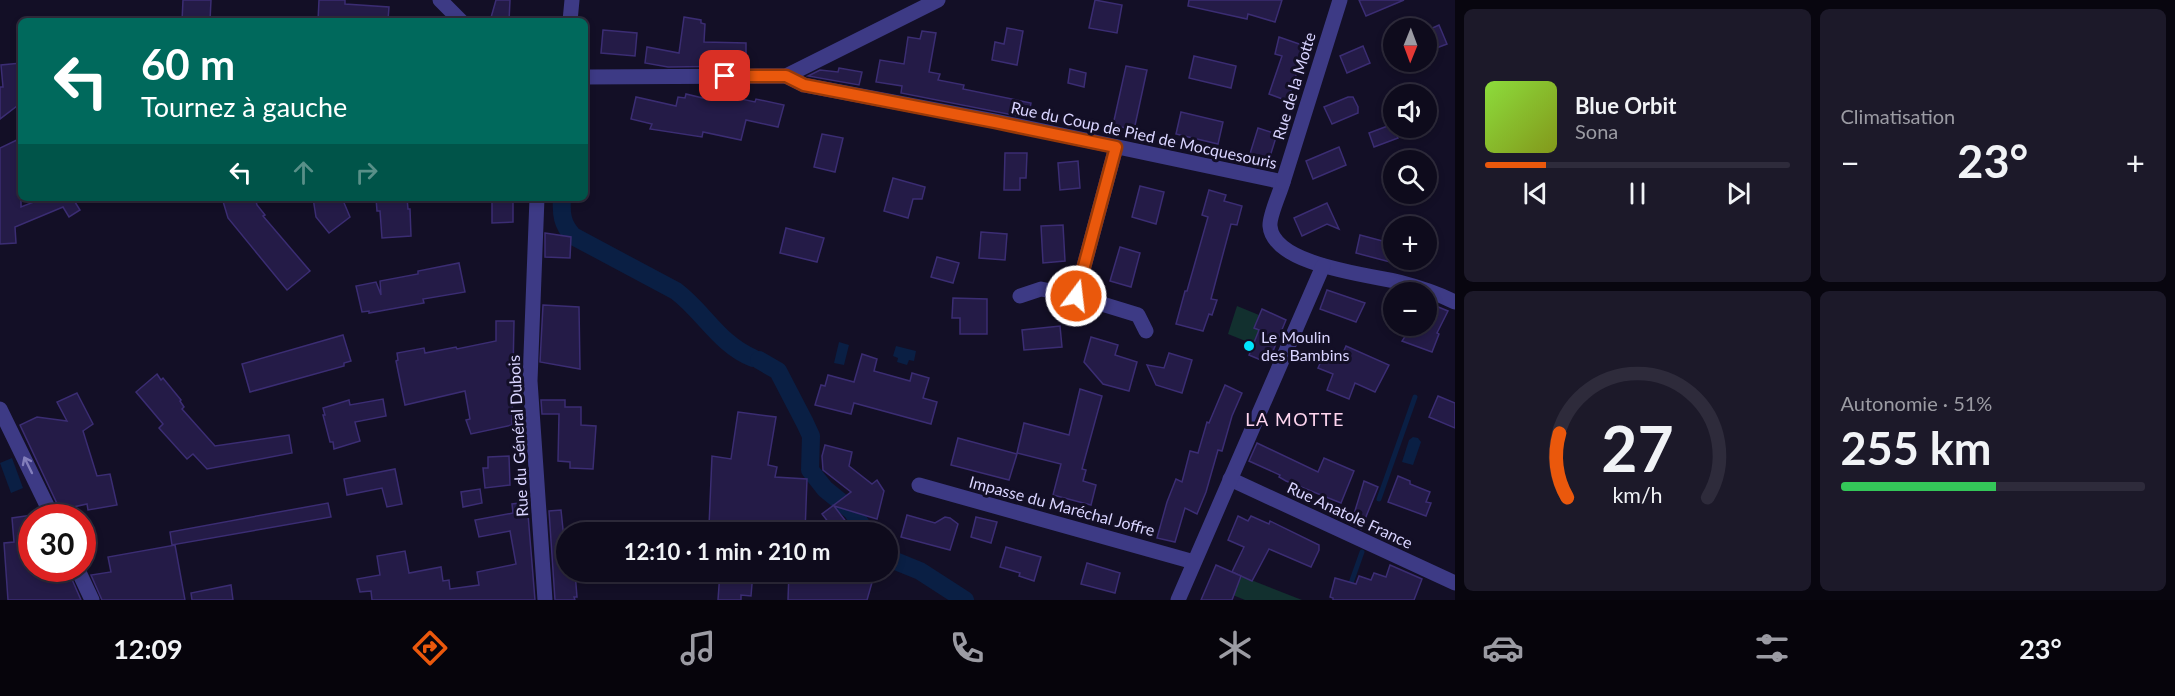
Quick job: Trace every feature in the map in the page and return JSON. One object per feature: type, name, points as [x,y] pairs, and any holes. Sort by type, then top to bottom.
[{"type":"street","points":[[440,0],[458,18]]},
{"type":"street","points":[[570,18],[572,0]]},
{"type":"street","points":[[588,77],[786,76],[938,0]]},
{"type":"street","name":"Rue de la Motte","points":[[1283,182],[1340,0]]},
{"type":"street","name":"Rue du Coup de Pied de Mocquesouris","points":[[786,76],[804,85],[1283,182],[1269,225],[1273,238],[1280,246],[1323,266],[1429,290],[1455,302]]},
{"type":"street","points":[[1076,296],[1116,147]]},
{"type":"street","name":"Rue du Général Dubois","points":[[537,201],[530,381],[545,600]]},
{"type":"street","points":[[1178,600],[1323,266]]},
{"type":"street","points":[[1020,296],[1041,289],[1076,296],[1138,315],[1146,331]]},
{"type":"street","points":[[0,409],[46,504]]},
{"type":"street","name":"Rue Anatole France","points":[[1230,479],[1455,583]]},
{"type":"street","name":"Impasse du Maréchal Joffre","points":[[919,485],[1194,561]]},
{"type":"street","points":[[84,582],[92,600]]},
{"type":"green space","points":[[1237,306],[1259,315],[1254,328],[1259,330],[1253,344],[1228,334]]},
{"type":"green space","points":[[1236,574],[1302,600],[1245,600],[1228,593]]},
{"type":"water","points":[[839,342],[849,345],[844,365],[834,363]]},
{"type":"water","points":[[896,346],[916,351],[914,361],[909,360],[907,365],[897,362],[898,358],[893,356]]},
{"type":"water","points":[[1413,437],[1418,438],[1421,442],[1413,465],[1402,462],[1409,440]]},
{"type":"water","points":[[12,458],[23,488],[11,493],[0,463]]},
{"type":"building","points":[[183,0],[211,0],[210,18],[182,18]]},
{"type":"building","points":[[319,0],[345,0],[345,4],[389,7],[388,18],[318,18]]},
{"type":"building","points":[[496,0],[510,0],[509,18],[491,18]]},
{"type":"building","points":[[1095,0],[1122,5],[1117,33],[1089,28]]},
{"type":"building","points":[[1189,0],[1282,0],[1275,22],[1248,14],[1247,19],[1188,6]]},
{"type":"building","points":[[1359,0],[1404,0],[1366,16]]},
{"type":"building","points":[[684,17],[701,20],[701,23],[705,24],[704,42],[746,43],[746,66],[668,67],[645,63],[647,47],[679,53]]},
{"type":"building","points":[[1439,25],[1447,44],[1437,48],[1437,26]]},
{"type":"building","points":[[1007,28],[1023,31],[1017,65],[992,60],[995,42],[1004,44]]},
{"type":"building","points":[[603,30],[637,33],[635,56],[601,53]]},
{"type":"building","points":[[922,31],[936,33],[929,72],[940,74],[938,80],[964,85],[963,89],[1031,103],[1028,118],[901,93],[902,86],[876,82],[880,60],[904,64],[908,37],[920,39]]},
{"type":"building","points":[[1279,37],[1305,46],[1288,101],[1269,94],[1282,56],[1275,54]]},
{"type":"building","points":[[1363,46],[1370,63],[1347,73],[1340,56]]},
{"type":"building","points":[[1194,56],[1236,66],[1231,88],[1189,78]]},
{"type":"building","points":[[18,63],[18,105],[0,119],[0,87],[3,87],[1,65]]},
{"type":"building","points":[[1126,66],[1147,70],[1134,130],[1113,125]]},
{"type":"building","points":[[839,68],[862,72],[859,85],[808,76],[820,70],[838,72]]},
{"type":"building","points":[[1070,69],[1086,73],[1084,87],[1068,83]]},
{"type":"building","points":[[713,93],[755,102],[756,99],[784,105],[778,127],[746,120],[741,140],[703,132],[702,137],[650,129],[652,124],[631,119],[636,97],[676,106],[678,97],[685,98],[686,94],[711,100]]},
{"type":"building","points":[[1353,97],[1358,113],[1332,124],[1324,107]]},
{"type":"building","points":[[1181,112],[1223,122],[1218,144],[1176,134]]},
{"type":"building","points":[[1258,128],[1277,134],[1268,163],[1249,157]]},
{"type":"building","points":[[1383,128],[1383,138],[1398,138],[1374,147],[1369,133]]},
{"type":"building","points":[[822,134],[843,138],[835,172],[814,167]]},
{"type":"building","points":[[18,139],[18,201],[21,201],[21,207],[36,201],[77,201],[75,202],[80,210],[69,217],[63,207],[15,227],[16,243],[0,244],[0,148]]},
{"type":"building","points":[[1339,147],[1346,165],[1313,179],[1306,161]]},
{"type":"building","points":[[1005,153],[1027,153],[1026,178],[1020,178],[1020,190],[1004,190]]},
{"type":"building","points":[[1078,161],[1080,188],[1060,190],[1058,163]]},
{"type":"building","points":[[893,178],[925,187],[922,199],[913,199],[908,218],[884,211]]},
{"type":"building","points":[[1140,186],[1164,192],[1156,224],[1132,217]]},
{"type":"building","points":[[1209,190],[1226,195],[1224,201],[1242,206],[1237,225],[1231,224],[1211,299],[1217,300],[1203,331],[1176,324],[1208,217],[1202,215]]},
{"type":"building","points":[[223,201],[256,201],[265,215],[263,216],[310,271],[287,290],[228,218]]},
{"type":"building","points":[[313,201],[343,201],[350,217],[329,233],[316,217]]},
{"type":"building","points":[[376,201],[407,201],[408,209],[410,209],[411,236],[382,238],[380,211],[377,211]]},
{"type":"building","points":[[492,201],[513,201],[513,222],[492,223]]},
{"type":"building","points":[[1327,203],[1339,229],[1327,224],[1302,236],[1294,218]]},
{"type":"building","points":[[1063,225],[1065,261],[1043,263],[1041,226]]},
{"type":"building","points":[[786,228],[824,238],[817,262],[780,253]]},
{"type":"building","points":[[981,232],[1007,234],[1005,260],[979,258]]},
{"type":"building","points":[[545,233],[571,237],[570,258],[545,257]]},
{"type":"building","points":[[1360,235],[1383,241],[1383,260],[1356,253]]},
{"type":"building","points":[[1120,247],[1140,253],[1131,287],[1110,281]]},
{"type":"building","points":[[937,257],[959,263],[953,283],[931,277]]},
{"type":"building","points":[[459,263],[465,292],[423,299],[424,303],[369,313],[369,311],[362,312],[356,286],[376,282],[381,295],[380,281]]},
{"type":"building","points":[[1327,290],[1365,303],[1356,322],[1320,309]]},
{"type":"building","points":[[953,298],[987,299],[987,334],[960,334],[960,318],[952,318]]},
{"type":"building","points":[[543,305],[579,307],[580,369],[540,362]]},
{"type":"building","points":[[1437,306],[1448,311],[1437,333]]},
{"type":"building","points":[[1262,309],[1286,320],[1268,363],[1249,355],[1259,330],[1254,328]]},
{"type":"building","points":[[496,321],[514,321],[512,425],[471,434],[466,420],[470,419],[465,391],[405,405],[396,361],[398,360],[397,353],[424,348],[425,353],[496,341]]},
{"type":"building","points":[[1060,326],[1062,347],[1024,350],[1022,330]]},
{"type":"building","points":[[1437,333],[1439,334],[1432,352],[1402,341],[1405,336],[1437,336]]},
{"type":"building","points":[[343,335],[351,361],[344,363],[344,366],[250,392],[242,364]]},
{"type":"building","points":[[1091,337],[1118,345],[1115,355],[1137,362],[1129,391],[1103,384],[1084,362]]},
{"type":"building","points":[[1346,346],[1389,365],[1375,392],[1355,383],[1349,399],[1327,390],[1333,374],[1318,368],[1324,355],[1339,362]]},
{"type":"building","points":[[1169,353],[1192,360],[1182,393],[1156,385],[1147,365],[1164,368]]},
{"type":"building","points":[[862,354],[877,359],[874,371],[910,381],[912,373],[929,378],[923,398],[937,402],[931,424],[854,403],[851,414],[815,405],[821,385],[825,386],[828,375],[854,382]]},
{"type":"building","points":[[157,374],[181,400],[184,407],[182,409],[215,446],[289,435],[292,453],[207,469],[193,454],[187,459],[159,428],[163,424],[136,392]]},
{"type":"building","points":[[1225,385],[1242,393],[1232,416],[1222,451],[1218,450],[1197,514],[1185,508],[1175,542],[1157,538],[1176,479],[1182,482],[1190,451],[1198,453],[1207,422],[1209,423]]},
{"type":"building","points":[[1080,389],[1102,396],[1082,469],[1086,470],[1083,481],[1096,485],[1091,505],[1053,495],[1061,464],[1017,453],[1024,423],[1069,435]]},
{"type":"building","points":[[77,393],[93,424],[83,431],[97,476],[110,474],[117,505],[96,509],[96,504],[57,504],[20,425],[37,417],[67,421],[57,402]]},
{"type":"building","points":[[1438,396],[1455,403],[1455,428],[1429,417]]},
{"type":"building","points":[[383,399],[386,416],[355,422],[360,441],[334,449],[333,442],[330,442],[323,408],[349,400],[350,405]]},
{"type":"building","points":[[541,400],[565,400],[565,407],[581,407],[581,425],[596,426],[593,469],[570,468],[570,462],[558,461],[559,414],[542,414]]},
{"type":"building","points":[[738,412],[776,417],[768,465],[777,467],[775,477],[807,479],[805,522],[709,522],[712,456],[731,459]]},
{"type":"building","points":[[958,438],[1017,454],[1009,480],[951,465]]},
{"type":"building","points":[[1257,443],[1318,472],[1324,458],[1354,471],[1341,503],[1286,481],[1279,477],[1280,475],[1249,461]]},
{"type":"building","points":[[825,445],[852,452],[849,466],[872,484],[877,480],[884,491],[877,519],[834,506],[846,522],[828,522],[822,514],[851,492],[823,470],[822,456]]},
{"type":"building","points":[[509,456],[510,485],[485,488],[483,468],[488,468],[488,457]]},
{"type":"building","points":[[395,469],[402,504],[387,507],[382,488],[347,495],[344,479]]},
{"type":"building","points":[[1398,476],[1430,492],[1426,502],[1431,503],[1426,516],[1388,502]]},
{"type":"building","points":[[1364,481],[1378,487],[1361,529],[1351,524]]},
{"type":"building","points":[[480,489],[482,503],[463,507],[461,492]]},
{"type":"building","points":[[527,502],[535,600],[372,600],[371,591],[360,592],[357,579],[380,575],[377,556],[405,551],[409,573],[441,567],[443,581],[449,580],[450,589],[479,585],[477,572],[516,564],[510,531],[479,537],[475,520],[513,513],[512,504]]},
{"type":"building","points":[[328,503],[331,517],[172,545],[170,532]]},
{"type":"building","points":[[561,510],[562,522],[556,522],[556,582],[576,582],[577,597],[574,597],[575,600],[555,600],[549,511]]},
{"type":"building","points":[[907,515],[935,523],[945,517],[958,524],[950,550],[901,537]]},
{"type":"building","points":[[1238,516],[1248,521],[1251,516],[1269,524],[1270,521],[1319,545],[1311,567],[1269,549],[1252,581],[1232,572],[1244,547],[1228,540]]},
{"type":"building","points":[[18,517],[18,582],[73,582],[81,600],[8,600],[4,543],[14,542],[12,518]]},
{"type":"building","points":[[976,517],[997,522],[991,543],[971,537]]},
{"type":"building","points":[[175,545],[185,600],[102,600],[94,582],[96,582],[96,574],[111,572],[108,557]]},
{"type":"building","points":[[1006,547],[1041,557],[1034,581],[1019,576],[1020,573],[1000,567]]},
{"type":"building","points":[[1087,563],[1120,573],[1115,593],[1081,584]]},
{"type":"building","points":[[1216,565],[1241,576],[1232,600],[1201,600]]},
{"type":"building","points":[[1390,565],[1422,579],[1414,600],[1333,600],[1330,597],[1335,578],[1356,584],[1359,576],[1371,580],[1374,573],[1386,577]]},
{"type":"building","points":[[719,582],[752,582],[751,596],[741,595],[741,600],[718,600]]},
{"type":"building","points":[[789,582],[872,582],[867,600],[788,600]]},
{"type":"building","points":[[231,585],[233,600],[192,600],[191,593]]},
{"type":"waterway","points":[[562,201],[563,218],[573,236],[676,291],[731,345],[753,358]]},
{"type":"waterway","points":[[759,360],[778,371],[805,423],[811,436],[810,470],[825,489],[852,511],[859,522]]},
{"type":"waterway","points":[[1379,499],[1415,397]]},
{"type":"waterway","points":[[1345,600],[1362,552]]},
{"type":"waterway","points":[[898,562],[920,571],[965,600]]},
{"type":"place","name":"Le Moulin des Bambins","points":[[1249,346]]},
{"type":"district","name":"LA MOTTE","points":[[1295,420]]},
{"type":"route","points":[[725,76],[786,76],[804,85],[1116,147],[1076,296]]}]
